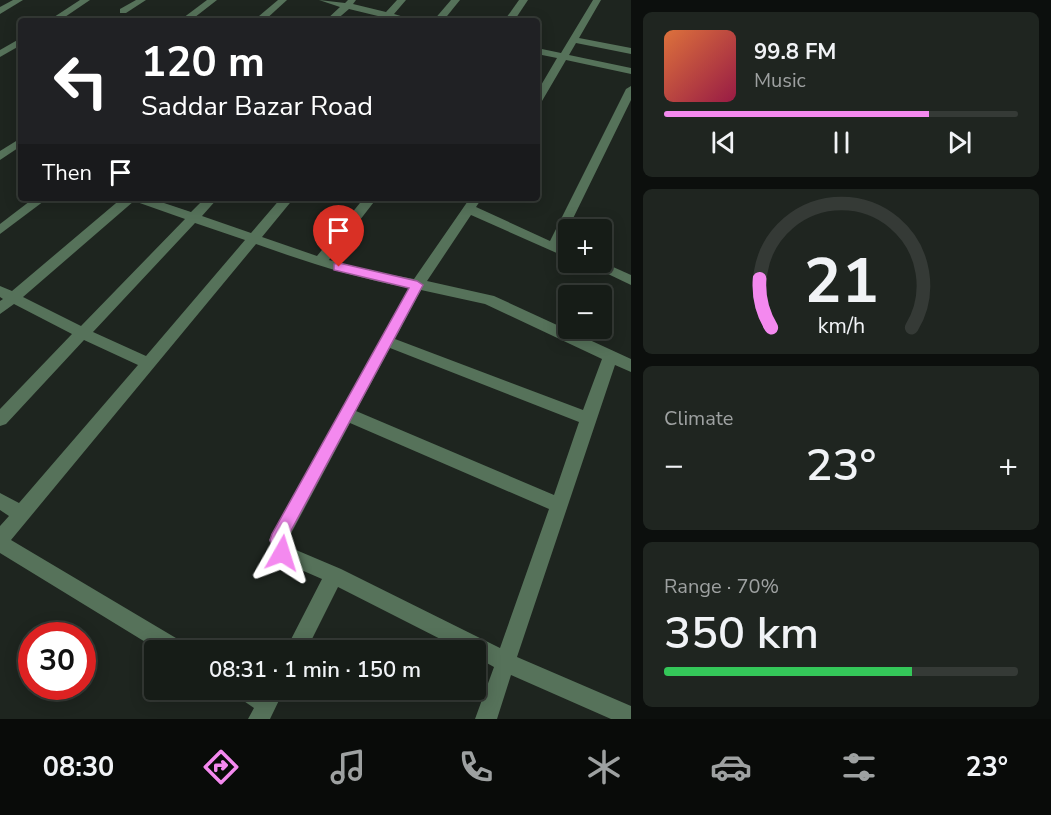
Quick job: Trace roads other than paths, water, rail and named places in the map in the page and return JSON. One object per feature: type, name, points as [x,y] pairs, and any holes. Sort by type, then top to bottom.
[{"type":"street","points":[[0,11],[19,0]]},
{"type":"street","points":[[57,18],[86,0]]},
{"type":"street","points":[[123,11],[142,0]]},
{"type":"street","points":[[188,18],[213,0]]},
{"type":"street","points":[[262,18],[283,0]]},
{"type":"street","points":[[323,0],[349,3],[385,18],[402,0]]},
{"type":"street","points":[[441,18],[456,0]]},
{"type":"street","points":[[510,18],[524,0]]},
{"type":"street","points":[[540,96],[597,0]]},
{"type":"street","points":[[333,18],[349,3]]},
{"type":"street","points":[[574,40],[631,51]]},
{"type":"street","points":[[0,54],[18,43]]},
{"type":"street","points":[[540,52],[631,71]]},
{"type":"street","points":[[553,247],[627,105],[631,89]]},
{"type":"street","points":[[3,151],[18,143]]},
{"type":"street","points":[[3,151],[18,154]]},
{"type":"street","points":[[0,230],[38,201]]},
{"type":"street","points":[[0,309],[6,294],[133,201]]},
{"type":"street","points":[[145,201],[320,262],[376,278],[455,291],[489,300],[631,366]]},
{"type":"street","points":[[0,419],[209,201]]},
{"type":"street","points":[[162,640],[0,541],[286,201]]},
{"type":"street","points":[[320,262],[369,201]]},
{"type":"street","points":[[558,249],[473,204],[417,285],[278,540],[282,553],[334,575],[506,662],[631,717]]},
{"type":"street","points":[[612,272],[631,280]]},
{"type":"street","points":[[6,294],[149,364]]},
{"type":"street","points":[[386,341],[588,419]]},
{"type":"street","points":[[486,719],[609,356]]},
{"type":"street","points":[[346,414],[559,506]]},
{"type":"street","points":[[0,501],[21,514]]},
{"type":"street","points":[[301,640],[334,575]]}]
